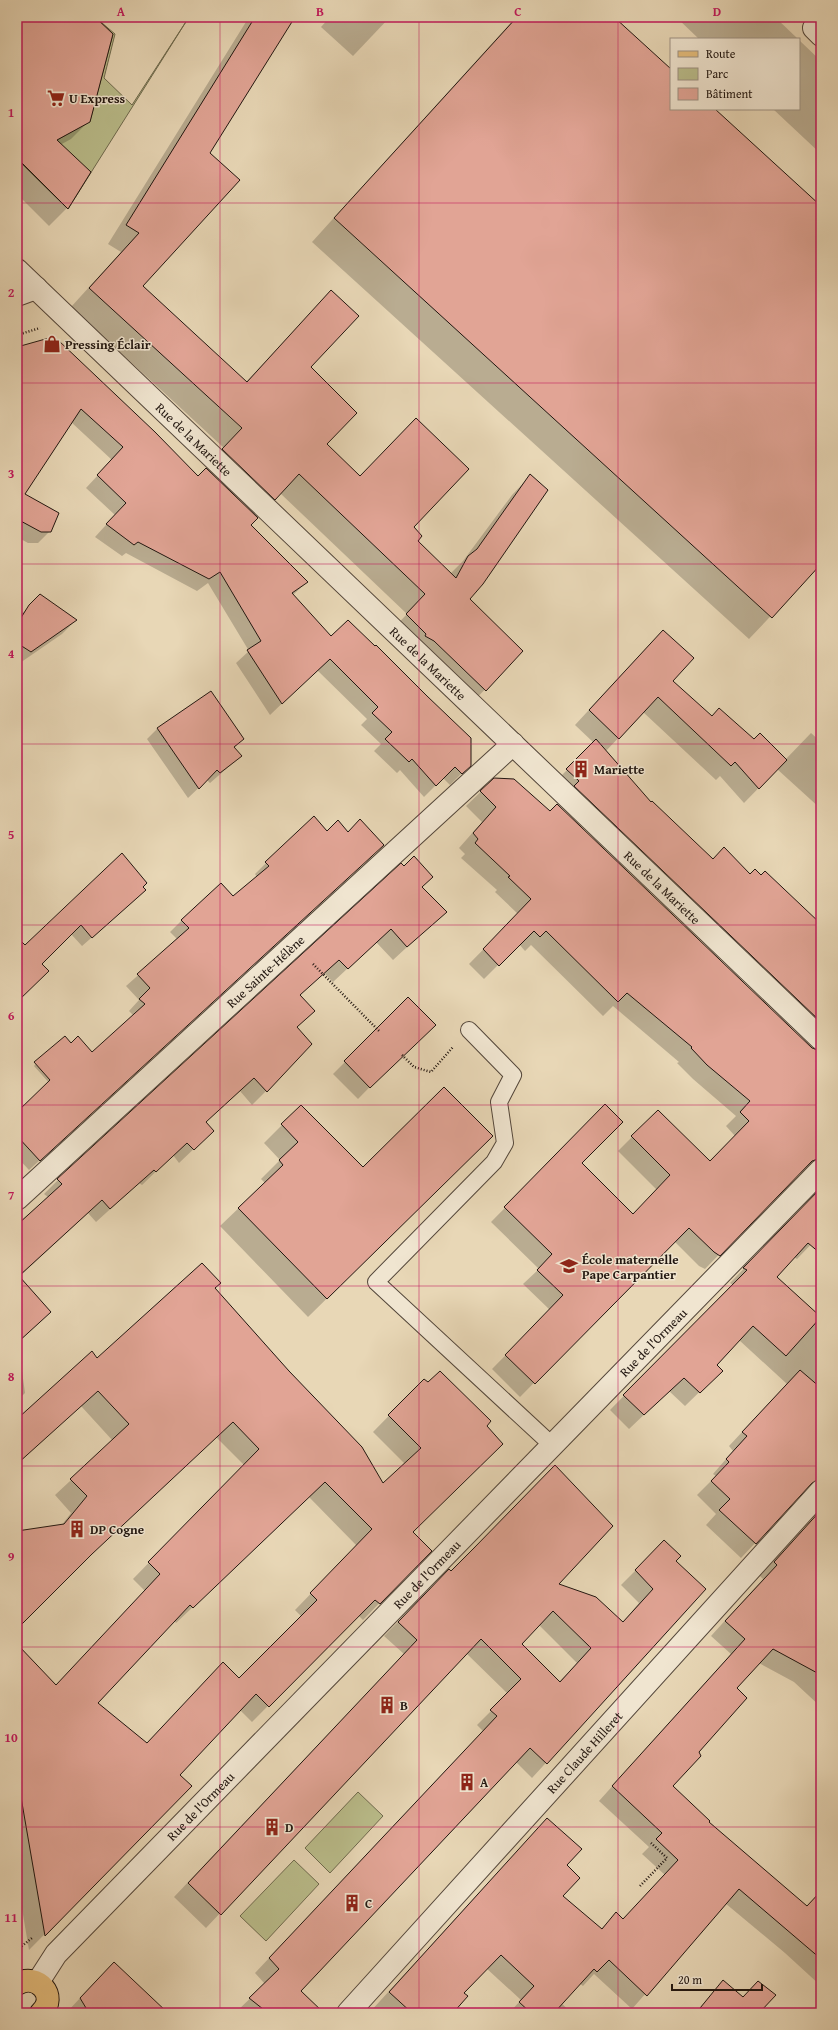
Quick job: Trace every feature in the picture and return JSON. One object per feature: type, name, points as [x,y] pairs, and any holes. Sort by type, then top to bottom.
[{"type":"main road","points":[[23,1980],[47,1992],[47,2005],[41,2013]]},
{"type":"street","name":"Rue de la Mariette","points":[[17,270],[26,291],[513,744],[821,1039]]},
{"type":"street","name":"Rue Sainte-Hélène","points":[[17,1199],[513,744]]},
{"type":"street","name":"Rue de l'Ormeau","points":[[23,1980],[56,1954],[821,1170]]},
{"type":"street","name":"Rue Claude Hilleret","points":[[348,2013],[821,1491]]},
{"type":"lane","points":[[469,1030],[513,1075],[499,1102],[505,1143],[494,1162],[376,1282],[552,1446]]},
{"type":"path","points":[[17,335],[45,327]]},
{"type":"path","points":[[294,945],[380,1032]]},
{"type":"path","points":[[402,1055],[414,1067],[431,1072],[469,1030]]},
{"type":"path","points":[[640,1886],[667,1858],[652,1843]]},
{"type":"path","points":[[17,1950],[35,1936]]},
{"type":"green space","points":[[95,17],[115,34],[104,78],[132,105],[189,17],[68,209],[17,159],[67,208],[57,140],[90,121],[113,34]]},
{"type":"green space","points":[[358,1792],[383,1816],[330,1873],[305,1848]]},
{"type":"green space","points":[[294,1860],[319,1884],[266,1941],[240,1916]]},
{"type":"building","name":"U Express","points":[[17,17],[95,17],[113,34],[90,122],[57,140],[91,172],[68,209],[17,158]]},
{"type":"building","points":[[255,17],[295,17],[210,153],[240,180],[143,286],[247,382],[331,290],[359,316],[311,367],[357,413],[327,444],[360,476],[416,418],[469,469],[414,527],[422,536],[418,541],[456,578],[468,556],[477,549],[530,474],[548,490],[483,584],[470,599],[523,651],[486,691],[434,641],[425,636],[426,634],[406,614],[425,594],[299,474],[275,500],[222,449],[242,428],[89,288],[139,233],[126,225]]},
{"type":"building","points":[[517,17],[614,17],[670,68],[670,110],[716,110],[821,206],[821,564],[772,618],[334,218]]},
{"type":"building","points":[[49,338],[58,340],[155,432],[198,476],[206,468],[258,518],[251,525],[308,582],[292,593],[331,636],[348,620],[375,646],[376,645],[471,738],[471,766],[462,774],[455,767],[436,786],[412,759],[409,762],[385,739],[392,732],[372,713],[378,707],[330,659],[282,704],[247,650],[261,641],[220,572],[209,579],[138,542],[134,545],[106,524],[126,503],[97,475],[123,447],[81,409],[25,494],[59,513],[51,532],[41,532],[17,519],[17,347]]},
{"type":"building","points":[[40,594],[77,620],[31,652],[17,643],[17,624],[29,605]]},
{"type":"building","points":[[663,630],[694,658],[673,681],[712,716],[719,708],[754,739],[760,733],[787,760],[759,789],[735,762],[731,766],[658,697],[619,739],[589,710]]},
{"type":"building","points":[[211,691],[244,739],[234,747],[242,756],[220,773],[217,770],[199,789],[157,728]]},
{"type":"building","points":[[596,739],[651,802],[652,801],[713,859],[724,847],[750,874],[755,869],[761,875],[765,871],[821,924],[821,1022],[574,786],[579,781],[566,769]]},
{"type":"building","points":[[494,778],[514,779],[550,811],[557,804],[812,1048],[821,1051],[821,1158],[812,1161],[720,1256],[689,1228],[535,1384],[505,1355],[563,1295],[537,1270],[552,1254],[504,1207],[605,1104],[623,1122],[582,1163],[633,1214],[670,1175],[631,1136],[658,1110],[710,1161],[749,1121],[740,1112],[750,1101],[707,1065],[691,1048],[692,1047],[627,993],[618,1002],[546,931],[540,937],[534,931],[499,966],[483,949],[531,899],[508,877],[510,876],[475,843],[478,839],[473,833],[496,807],[480,791]]},
{"type":"building","points":[[314,816],[327,831],[338,820],[348,832],[360,819],[384,845],[40,1161],[17,1136],[17,1112],[50,1080],[34,1062],[65,1036],[71,1043],[78,1036],[92,1052],[145,1004],[139,999],[150,988],[137,974],[189,928],[181,920],[221,883],[233,896],[269,866],[265,862]]},
{"type":"building","points":[[122,853],[147,883],[143,887],[146,890],[92,938],[81,925],[42,964],[49,971],[17,1002],[17,937],[25,945]]},
{"type":"building","points":[[414,856],[433,877],[422,887],[447,912],[407,947],[391,929],[348,969],[339,960],[300,995],[315,1011],[297,1027],[312,1044],[267,1092],[254,1078],[206,1122],[214,1131],[194,1150],[187,1143],[156,1172],[154,1170],[110,1209],[102,1200],[19,1276],[51,1312],[17,1343],[17,1225],[62,1184],[57,1179],[401,863],[404,866]]},
{"type":"building","points":[[408,997],[436,1025],[370,1088],[344,1061]]},
{"type":"building","points":[[444,1087],[493,1136],[327,1299],[238,1208],[283,1165],[279,1160],[298,1142],[281,1124],[301,1105],[363,1167]]},
{"type":"building","points":[[821,1188],[821,1254],[808,1243],[777,1277],[821,1317],[786,1356],[753,1326],[717,1365],[723,1371],[700,1393],[684,1378],[644,1415],[623,1395],[747,1270],[743,1268]]},
{"type":"building","points":[[202,1263],[221,1283],[215,1288],[289,1371],[362,1447],[383,1483],[421,1448],[388,1415],[424,1379],[428,1382],[440,1371],[491,1421],[487,1426],[503,1444],[413,1532],[432,1551],[380,1604],[375,1600],[269,1707],[256,1694],[180,1775],[192,1786],[45,1936],[17,1774],[17,1644],[56,1685],[160,1574],[148,1562],[259,1449],[233,1422],[92,1554],[17,1629],[17,1531],[64,1524],[87,1496],[70,1479],[129,1424],[98,1391],[17,1464],[17,1419],[92,1351],[97,1358]],"holes":[[[325,1482],[372,1529],[310,1593],[317,1600],[239,1678],[223,1662],[147,1743],[98,1703],[190,1605],[193,1608]]]},
{"type":"building","points":[[800,1370],[821,1388],[821,1479],[812,1483],[756,1544],[719,1510],[730,1499],[711,1481],[729,1462],[726,1459],[747,1436],[742,1432]]},
{"type":"building","points":[[555,1465],[613,1526],[559,1584],[596,1597],[623,1622],[653,1589],[635,1570],[664,1540],[681,1556],[676,1561],[706,1589],[547,1764],[530,1748],[301,1991],[324,2013],[268,2013],[249,1998],[279,1969],[269,1958],[497,1716],[490,1710],[521,1679],[481,1639],[221,1915],[188,1883],[417,1640],[398,1622],[449,1569],[451,1571]],"holes":[[[553,1611],[591,1648],[560,1682],[522,1644]]]},
{"type":"building","points":[[821,1510],[821,1675],[773,1649],[737,1688],[747,1698],[699,1752],[701,1756],[673,1786],[710,1821],[709,1822],[807,1906],[821,1891],[821,1959],[739,1889],[647,1996],[609,1960],[597,1972],[594,1969],[554,2013],[531,2013],[519,2002],[534,1986],[501,1955],[464,1993],[468,1996],[453,2013],[412,2013],[389,1992],[547,1818],[582,1849],[567,1865],[580,1878],[563,1896],[602,1929],[616,1912],[623,1919],[678,1860],[656,1839],[662,1833],[612,1786],[745,1639],[725,1621],[777,1565],[774,1562]]},
{"type":"building","points":[[114,1962],[168,2013],[89,2013],[80,1998]]},
{"type":"building","points":[[723,1980],[743,1997],[758,1981],[776,1995],[760,2012],[761,2013],[696,2013]]},
{"type":"place","name":"U Express","points":[[56,98]]},
{"type":"place","name":"Pressing Éclair","points":[[52,344]]},
{"type":"place","name":"Mariette","points":[[581,769]]},
{"type":"place","name":"École maternelle Pape Carpantier","points":[[569,1266]]},
{"type":"place","name":"DP Cogne","points":[[77,1529]]},
{"type":"place","name":"B","points":[[387,1705]]},
{"type":"place","name":"A","points":[[467,1782]]},
{"type":"place","name":"D","points":[[272,1827]]},
{"type":"place","name":"C","points":[[352,1903]]}]
